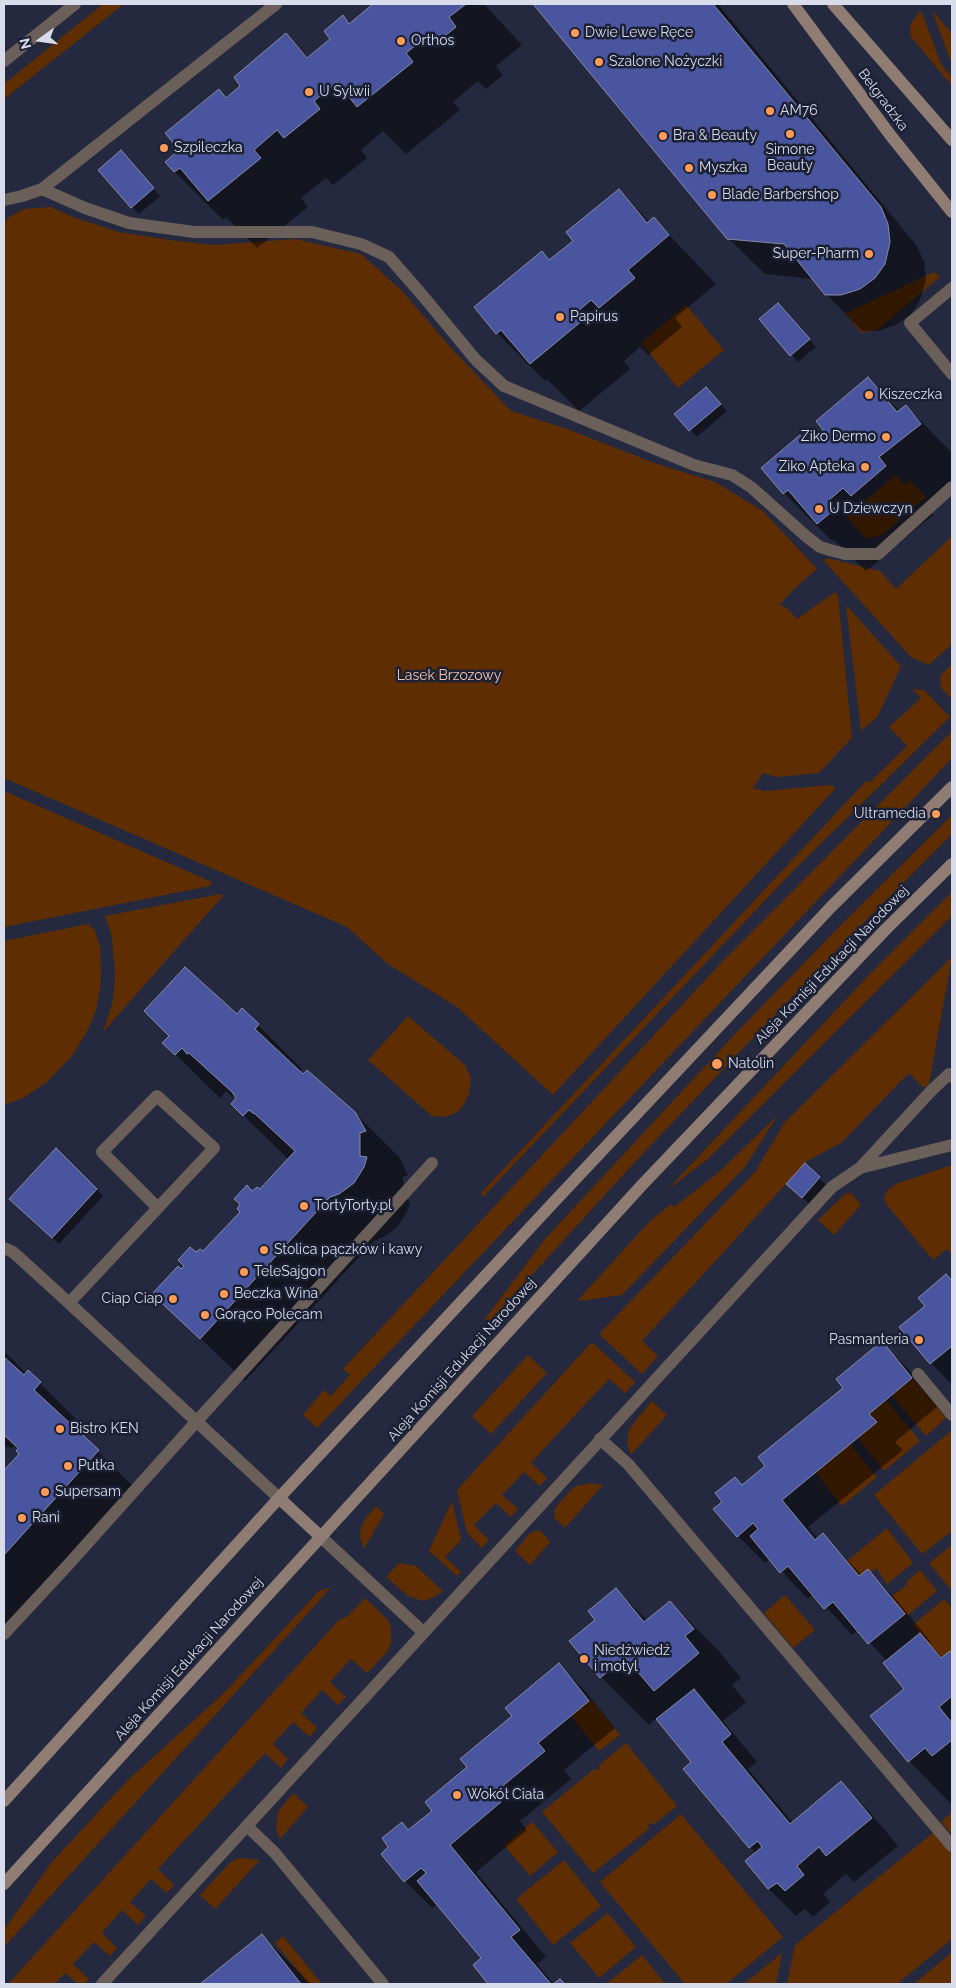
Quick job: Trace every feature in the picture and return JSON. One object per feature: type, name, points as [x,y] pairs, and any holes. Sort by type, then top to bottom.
[{"type":"street","points":[[4,61],[75,4]]},
{"type":"street","points":[[4,200],[42,189],[276,4]]},
{"type":"street","name":"Belgradzka","points":[[793,4],[891,136],[952,212]]},
{"type":"street","name":"Belgradzka","points":[[833,4],[952,140]]},
{"type":"street","points":[[42,189],[85,208],[129,223],[194,232],[312,232],[361,244],[389,257],[476,360],[504,386],[694,466],[732,475],[751,487],[820,547],[845,554],[878,554],[952,487]]},
{"type":"street","points":[[952,288],[910,323],[952,374]]},
{"type":"street","points":[[4,1801],[279,1498],[824,915],[952,787]]},
{"type":"street","name":"Aleja Komisji Edukacji Narodowej","points":[[4,1884],[642,1185],[886,930],[952,864]]},
{"type":"street","points":[[102,1984],[832,1187],[860,1168],[949,1074],[952,1078]]},
{"type":"street","points":[[70,1303],[157,1207],[214,1148],[157,1096],[102,1152],[157,1207]]},
{"type":"street","points":[[860,1168],[952,1145]]},
{"type":"street","points":[[4,1634],[68,1566],[196,1422],[432,1163]]},
{"type":"street","points":[[4,1248],[13,1252],[70,1303],[423,1632]]},
{"type":"street","points":[[918,1374],[952,1415]]},
{"type":"street","points":[[600,1439],[628,1464],[952,1846]]},
{"type":"street","points":[[247,1826],[275,1853],[382,1984]]},
{"type":"green space","points":[[103,4],[124,4],[4,99],[4,84]]},
{"type":"green space","points":[[921,10],[941,64],[952,77],[952,86],[911,37],[910,25]]},
{"type":"green space","points":[[932,10],[952,34],[952,62],[950,60]]},
{"type":"green space","name":"Lasek Brzozowy","points":[[51,207],[75,218],[119,232],[169,240],[213,245],[295,239],[361,254],[402,291],[451,348],[511,411],[567,429],[657,464],[715,482],[763,511],[817,569],[780,604],[797,619],[835,592],[838,595],[852,738],[819,773],[777,777],[763,773],[753,788],[765,791],[829,785],[834,786],[835,789],[553,1095],[457,1007],[388,964],[347,927],[4,778],[4,224],[9,217],[24,209]]},
{"type":"green space","points":[[934,272],[940,277],[877,330],[861,333],[846,313]]},
{"type":"green space","points":[[686,305],[724,350],[678,388],[641,343]]},
{"type":"green space","points":[[895,475],[905,485],[909,480],[926,497],[883,534],[865,538],[847,517]]},
{"type":"green space","points":[[952,536],[952,644],[929,665],[911,657],[824,561],[827,558],[880,571],[896,589]]},
{"type":"green space","points":[[846,605],[901,666],[878,716],[861,731]]},
{"type":"green space","points":[[952,664],[952,699],[941,688],[940,676]]},
{"type":"green space","points":[[912,689],[924,690],[950,717],[793,871],[483,1197],[481,1193],[866,781],[869,783],[907,746],[889,727],[921,698]]},
{"type":"green space","points":[[952,731],[952,758],[317,1428],[303,1415],[324,1390],[331,1396],[350,1375],[343,1369],[722,962]]},
{"type":"green space","points":[[4,791],[212,882],[210,886],[4,927]]},
{"type":"green space","points":[[952,815],[952,834],[850,936],[635,1162],[489,1322],[485,1319],[545,1239],[737,1032]]},
{"type":"green space","points":[[952,892],[952,916],[709,1158],[666,1191],[868,976]]},
{"type":"green space","points":[[220,894],[223,896],[103,1032],[113,1001],[115,975],[112,937],[105,916]]},
{"type":"green space","points":[[88,924],[95,930],[100,948],[101,971],[96,1010],[88,1030],[72,1056],[47,1082],[23,1098],[4,1105],[4,941]]},
{"type":"green space","points":[[952,957],[929,1084],[924,1088],[909,1073],[841,1143],[807,1161],[642,1341],[658,1356],[642,1374],[600,1333],[755,1172],[785,1122]]},
{"type":"green space","points":[[408,1016],[465,1065],[471,1078],[469,1094],[463,1106],[456,1113],[446,1117],[432,1116],[368,1060]]},
{"type":"green space","points":[[778,1115],[745,1167],[622,1295],[578,1300],[649,1222],[671,1204],[674,1207],[719,1172]]},
{"type":"green space","points":[[952,1165],[952,1255],[947,1249],[933,1260],[886,1204],[885,1194],[896,1184]]},
{"type":"green space","points":[[851,1193],[861,1205],[834,1235],[818,1220],[845,1194]]},
{"type":"green space","points":[[591,1343],[635,1382],[625,1393],[609,1379],[552,1440],[531,1463],[547,1478],[540,1486],[524,1472],[502,1495],[518,1509],[511,1517],[496,1503],[474,1525],[489,1540],[482,1548],[467,1533],[457,1490]]},
{"type":"green space","points":[[528,1355],[547,1373],[491,1434],[472,1416]]},
{"type":"green space","points":[[912,1378],[946,1418],[926,1436],[891,1395]]},
{"type":"green space","points":[[886,1400],[920,1441],[884,1471],[858,1438],[877,1422],[869,1414]]},
{"type":"green space","points":[[652,1401],[667,1415],[631,1455],[627,1444],[629,1429]]},
{"type":"green space","points":[[952,1430],[952,1531],[922,1554],[874,1495]]},
{"type":"green space","points":[[850,1444],[877,1477],[842,1506],[816,1472]]},
{"type":"green space","points":[[591,1483],[603,1485],[565,1528],[554,1517],[555,1508],[576,1486]]},
{"type":"green space","points":[[452,1501],[461,1540],[445,1557],[461,1572],[457,1576],[429,1551]]},
{"type":"green space","points":[[376,1506],[384,1514],[364,1549],[360,1537],[361,1527]]},
{"type":"green space","points":[[887,1528],[913,1563],[887,1584],[876,1568],[871,1572],[867,1569],[859,1576],[847,1561]]},
{"type":"green space","points":[[540,1530],[550,1542],[530,1565],[515,1551],[530,1533]]},
{"type":"green space","points":[[952,1545],[952,1591],[929,1563]]},
{"type":"green space","points":[[399,1563],[416,1566],[443,1591],[423,1601],[408,1596],[386,1577]]},
{"type":"green space","points":[[920,1570],[937,1591],[907,1616],[891,1597],[908,1584],[906,1582]]},
{"type":"green space","points":[[331,1587],[4,1947],[4,1930],[52,1862],[128,1780],[224,1693],[319,1591]]},
{"type":"green space","points":[[785,1595],[815,1630],[793,1648],[764,1613]]},
{"type":"green space","points":[[365,1598],[387,1619],[391,1627],[391,1643],[387,1652],[367,1673],[351,1659],[330,1682],[346,1697],[338,1705],[322,1690],[301,1713],[317,1728],[310,1737],[293,1722],[273,1744],[288,1759],[281,1768],[265,1753],[158,1869],[174,1885],[167,1893],[151,1879],[130,1902],[146,1916],[138,1925],[122,1910],[102,1933],[117,1948],[110,1956],[94,1942],[73,1964],[89,1979],[84,1984],[78,1984],[65,1973],[55,1984],[8,1984],[339,1620],[348,1616]]},
{"type":"green space","points":[[944,1599],[952,1608],[952,1654],[950,1651],[941,1658],[913,1625]]},
{"type":"green space","points":[[591,1699],[620,1735],[599,1751],[571,1716]]},
{"type":"green space","points":[[626,1743],[677,1806],[653,1825],[651,1823],[648,1826],[650,1828],[593,1873],[542,1812],[594,1769],[600,1768],[598,1766]]},
{"type":"green space","points":[[293,1793],[308,1807],[280,1839],[276,1829],[278,1812]]},
{"type":"green space","points":[[952,1812],[952,1835],[941,1822]]},
{"type":"green space","points":[[681,1814],[783,1937],[726,1984],[685,1984],[600,1882]]},
{"type":"green space","points":[[532,1822],[558,1852],[530,1876],[504,1845]]},
{"type":"green space","points":[[934,1832],[952,1854],[952,1939],[897,1984],[787,1984],[795,1945]]},
{"type":"green space","points":[[242,1858],[260,1860],[215,1909],[200,1895],[228,1865],[234,1860]]},
{"type":"green space","points":[[564,1860],[601,1906],[553,1945],[516,1899]]},
{"type":"green space","points":[[608,1913],[636,1947],[599,1978],[570,1943]]},
{"type":"green space","points":[[283,1936],[322,1984],[307,1984],[275,1943]]},
{"type":"green space","points":[[952,1952],[952,1984],[914,1984]]},
{"type":"green space","points":[[782,1953],[776,1984],[744,1984]]},
{"type":"green space","points":[[642,1955],[665,1984],[606,1984]]},
{"type":"building","points":[[373,4],[466,4],[449,17],[456,27],[437,42],[430,34],[406,53],[413,62],[357,107],[337,82],[314,101],[320,109],[284,138],[277,130],[254,150],[261,158],[208,201],[180,168],[174,172],[165,162],[179,150],[165,133],[219,89],[226,98],[240,86],[234,77],[286,33],[307,58],[330,39],[324,31],[343,15],[349,24]]},
{"type":"building","points":[[533,4],[713,4],[881,207],[888,224],[890,242],[885,264],[875,278],[860,289],[841,295],[825,295],[784,244],[727,239]]},
{"type":"building","points":[[121,150],[154,188],[131,208],[98,170]]},
{"type":"building","points":[[619,189],[647,223],[654,217],[669,235],[628,270],[635,278],[599,308],[591,300],[577,312],[583,320],[530,364],[501,330],[496,334],[474,307],[542,251],[549,260],[573,241],[566,232]]},
{"type":"building","points":[[778,303],[810,339],[790,356],[759,319]]},
{"type":"building","points":[[868,377],[897,412],[906,405],[921,424],[879,457],[886,466],[851,496],[843,488],[828,501],[835,509],[817,524],[788,490],[783,494],[761,468],[800,435],[808,443],[823,430],[816,421]]},
{"type":"building","points":[[706,387],[721,404],[689,431],[674,414]]},
{"type":"building","points":[[185,967],[237,1014],[242,1008],[259,1024],[255,1029],[303,1074],[307,1070],[355,1112],[366,1131],[360,1133],[360,1156],[367,1157],[364,1167],[354,1183],[339,1194],[330,1197],[200,1339],[152,1294],[178,1266],[181,1269],[184,1266],[178,1260],[190,1247],[196,1252],[200,1249],[203,1251],[240,1212],[237,1209],[240,1204],[234,1199],[247,1185],[252,1191],[257,1187],[260,1189],[295,1151],[254,1113],[249,1110],[243,1116],[231,1104],[236,1098],[232,1092],[189,1053],[187,1054],[182,1048],[175,1055],[162,1043],[169,1036],[144,1011]]},
{"type":"building","points":[[56,1148],[97,1189],[52,1238],[9,1199]]},
{"type":"building","points":[[805,1163],[820,1177],[802,1198],[786,1184]]},
{"type":"building","points":[[946,1274],[952,1281],[952,1346],[930,1364],[899,1327],[925,1306],[918,1298]]},
{"type":"building","points":[[882,1341],[912,1378],[869,1414],[877,1422],[782,1500],[815,1540],[823,1533],[859,1576],[868,1569],[905,1614],[868,1644],[833,1602],[824,1609],[788,1566],[780,1573],[750,1536],[758,1529],[753,1523],[737,1537],[713,1509],[722,1502],[715,1493],[735,1477],[742,1485],[765,1466],[758,1457],[843,1388],[836,1379]]},
{"type":"building","points":[[4,1357],[24,1375],[28,1370],[41,1382],[34,1390],[99,1450],[4,1555],[4,1470],[19,1454],[16,1451],[18,1448],[4,1435]]},
{"type":"building","points":[[616,1588],[644,1622],[670,1601],[694,1629],[685,1636],[699,1653],[654,1691],[625,1657],[600,1678],[569,1641],[595,1620],[588,1611]]},
{"type":"building","points":[[920,1633],[941,1658],[950,1651],[952,1654],[952,1696],[939,1707],[952,1723],[952,1740],[932,1756],[925,1748],[908,1762],[870,1716],[904,1689],[883,1663]]},
{"type":"building","points":[[559,1663],[589,1701],[538,1743],[545,1751],[494,1793],[501,1802],[450,1845],[520,1930],[511,1937],[551,1984],[488,1984],[473,1965],[481,1958],[417,1881],[426,1873],[421,1868],[404,1882],[381,1854],[388,1847],[382,1838],[402,1822],[408,1830],[432,1811],[425,1802],[467,1767],[460,1759],[512,1716],[505,1708]]},
{"type":"building","points":[[694,1689],[731,1734],[722,1742],[790,1824],[841,1781],[872,1818],[826,1856],[819,1847],[797,1866],[804,1875],[785,1891],[777,1883],[768,1889],[745,1861],[762,1847],[758,1841],[749,1848],[683,1769],[691,1762],[656,1719]]},
{"type":"building","points":[[262,1934],[301,1984],[200,1984],[221,1967]]},
{"type":"building","points":[[560,1979],[565,1984],[553,1984]]},
{"type":"place","name":"Dwie Lewe Ręce","points":[[575,33]]},
{"type":"place","name":"Orthos","points":[[401,41]]},
{"type":"place","name":"Szalone Nożyczki","points":[[599,62]]},
{"type":"place","name":"U Sylwii","points":[[309,92]]},
{"type":"place","name":"AM76","points":[[770,111]]},
{"type":"place","name":"Simone Beauty","points":[[790,134]]},
{"type":"place","name":"Bra & Beauty","points":[[663,136]]},
{"type":"place","name":"Szpileczka","points":[[164,148]]},
{"type":"place","name":"Myszka","points":[[689,168]]},
{"type":"place","name":"Blade Barbershop","points":[[712,195]]},
{"type":"place","name":"Super-Pharm","points":[[869,254]]},
{"type":"place","name":"Papirus","points":[[560,317]]},
{"type":"place","name":"Kiszeczka","points":[[869,395]]},
{"type":"place","name":"Ziko Dermo","points":[[886,437]]},
{"type":"place","name":"Ziko Apteka","points":[[865,467]]},
{"type":"place","name":"U Dziewczyn","points":[[819,509]]},
{"type":"place","name":"Ultramedia","points":[[936,814]]},
{"type":"place","name":"Natolin","points":[[717,1064]]},
{"type":"place","name":"TortyTorty.pl","points":[[304,1206]]},
{"type":"place","name":"Stolica pączków i kawy","points":[[264,1250]]},
{"type":"place","name":"TeleSajgon","points":[[244,1272]]},
{"type":"place","name":"Beczka Wina","points":[[224,1294]]},
{"type":"place","name":"Ciap Ciap","points":[[173,1299]]},
{"type":"place","name":"Gorąco Polecam","points":[[205,1315]]},
{"type":"place","name":"Pasmanteria","points":[[919,1340]]},
{"type":"place","name":"Bistro KEN","points":[[60,1429]]},
{"type":"place","name":"Putka","points":[[68,1466]]},
{"type":"place","name":"Supersam","points":[[45,1492]]},
{"type":"place","name":"Rani","points":[[22,1518]]},
{"type":"place","name":"Niedźwiedź i motyl","points":[[584,1659]]},
{"type":"place","name":"Wokół Ciała","points":[[457,1795]]}]
